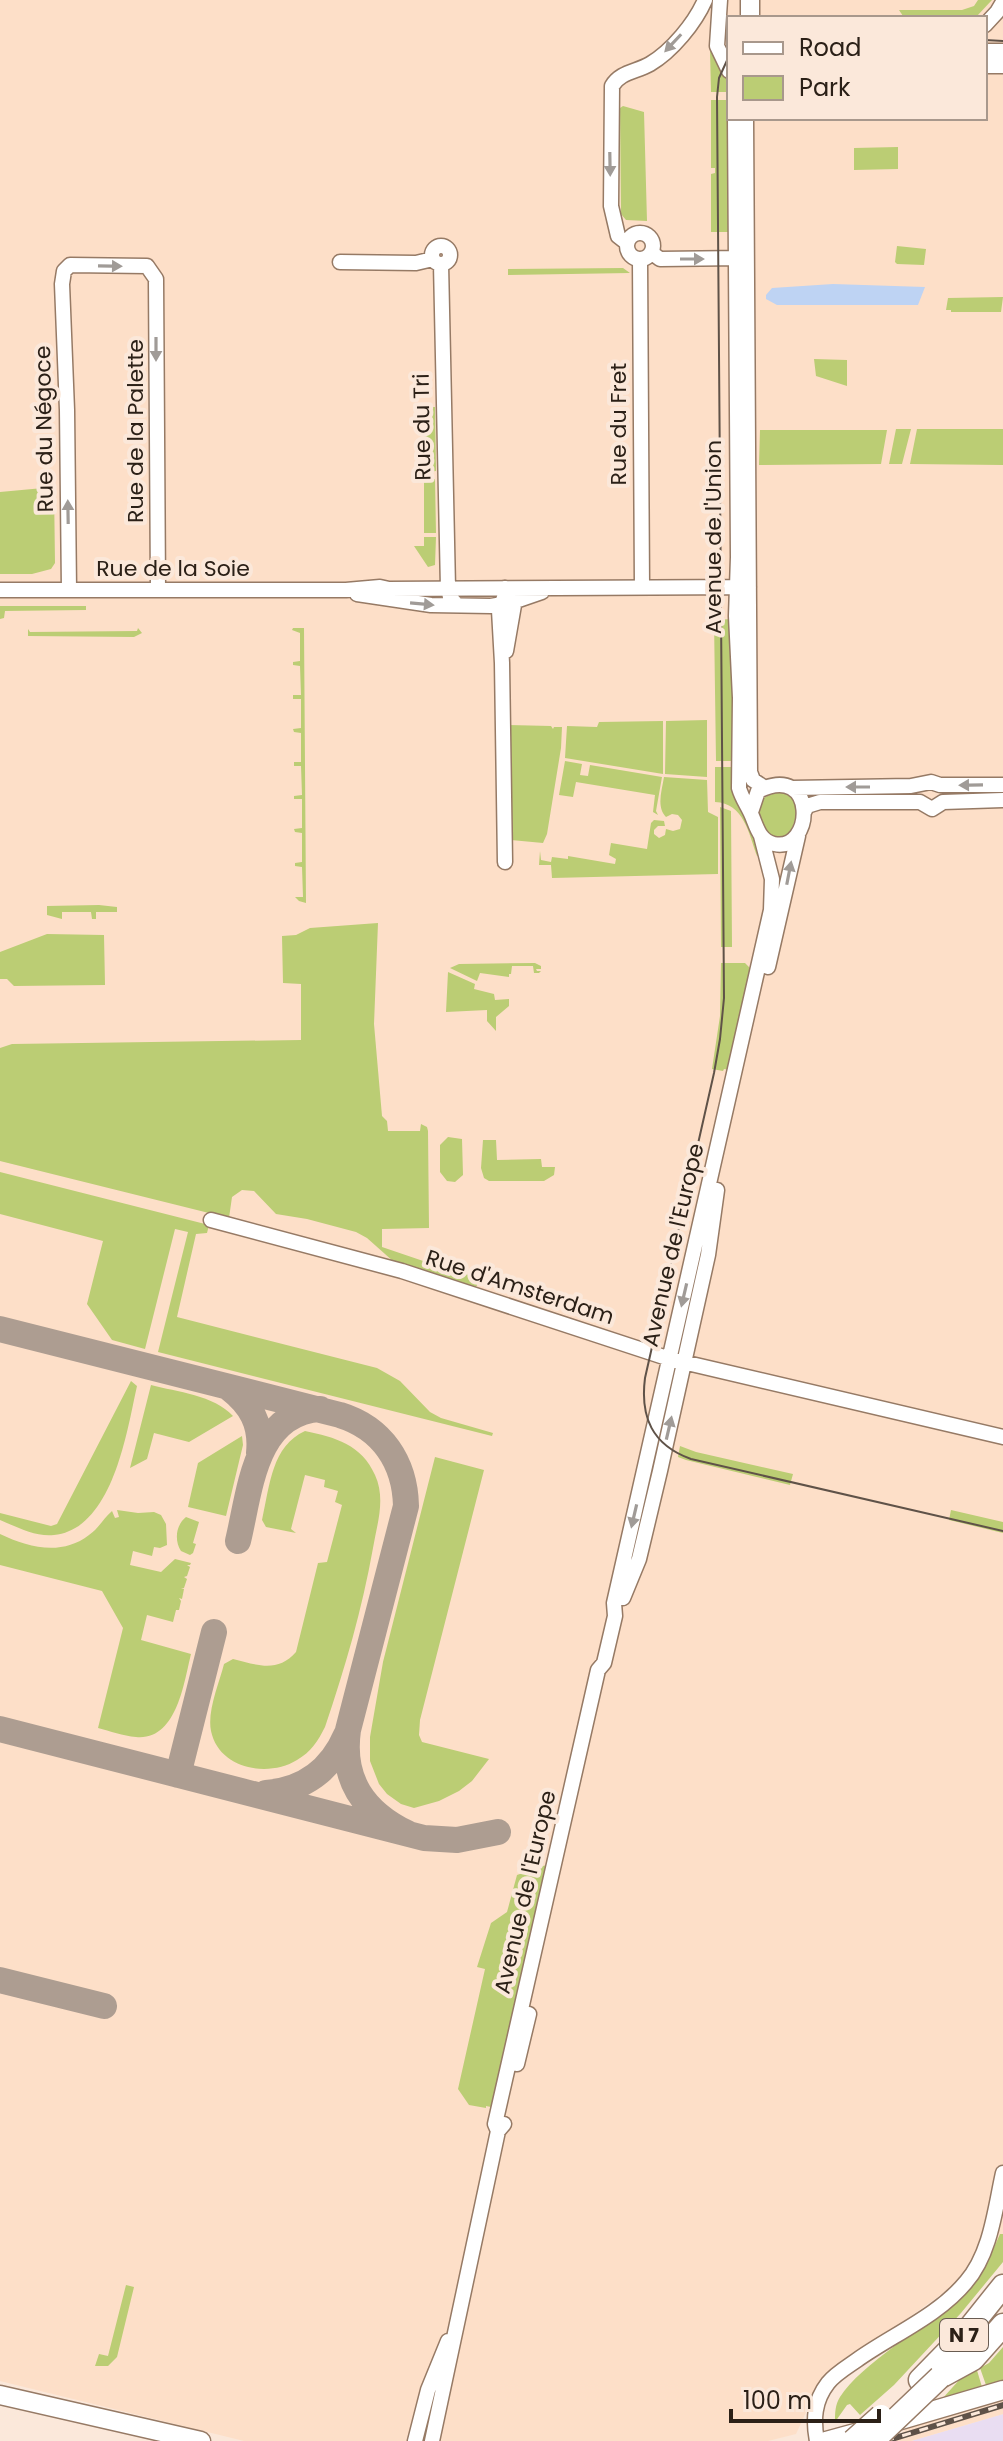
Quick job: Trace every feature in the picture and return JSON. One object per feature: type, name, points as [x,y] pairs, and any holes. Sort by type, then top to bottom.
[{"type":"highway","name":"N 7","points":[[853,2441],[930,2378],[1003,2286]]},
{"type":"highway","name":"N 7","points":[[873,2441],[930,2378],[1003,2307]]},
{"type":"highway","points":[[930,2378],[973,2359],[1003,2325]]},
{"type":"main road","points":[[826,2441],[1003,2390]]},
{"type":"main road","points":[[0,2395],[197,2441]]},
{"type":"street","points":[[720,0],[723,32],[719,52],[727,67]]},
{"type":"street","points":[[987,24],[1003,2]]},
{"type":"street","points":[[703,5],[662,55],[648,65],[620,76],[612,86],[611,206],[618,236],[627,243],[629,254],[660,259],[741,258]]},
{"type":"street","name":"Avenue de l'Union","points":[[735,120],[741,258],[743,587],[739,788],[751,812]]},
{"type":"street","name":"Avenue de l'Union","points":[[741,258],[746,120]]},
{"type":"street","points":[[627,243],[632,236],[644,234],[652,242],[646,256]]},
{"type":"street","name":"Rue du Fret","points":[[642,588],[646,256]]},
{"type":"street","points":[[340,262],[416,263],[466,258]]},
{"type":"street","name":"Rue du Tri","points":[[441,261],[448,588]]},
{"type":"street","name":"Rue du Négoce","points":[[69,590],[62,284],[70,265],[147,266],[153,272]]},
{"type":"street","name":"Rue de la Palette","points":[[153,272],[156,279],[158,590]]},
{"type":"street","name":"Avenue de l'Union","points":[[743,587],[750,772],[753,780],[765,788]]},
{"type":"street","name":"Rue de la Soie","points":[[346,590],[353,594],[407,602],[457,605],[552,589],[743,587]]},
{"type":"street","points":[[448,588],[450,597],[457,605]]},
{"type":"street","name":"Rue de la Soie","points":[[0,590],[448,588],[506,598]]},
{"type":"street","points":[[505,862],[502,663],[514,608],[506,598]]},
{"type":"street","points":[[1003,785],[940,785],[931,782],[923,786],[765,788],[755,796],[751,812],[761,836],[768,842],[784,845],[798,834],[807,806],[820,802],[920,802],[932,809],[943,802],[1003,800]]},
{"type":"street","points":[[940,785],[945,793],[943,802]]},
{"type":"street","points":[[920,802],[919,793],[923,786]]},
{"type":"street","points":[[792,788],[800,795],[804,812]]},
{"type":"street","name":"Avenue de l'Europe","points":[[677,1361],[708,1255],[716,1193],[798,834]]},
{"type":"street","name":"Avenue de l'Europe","points":[[439,2379],[457,2319],[498,2131],[504,2124],[607,1671],[604,1663],[615,1616],[614,1603],[656,1455],[677,1361],[771,910],[772,879],[761,836]]},
{"type":"street","name":"Rue d'Amsterdam","points":[[211,1220],[402,1271],[677,1361],[1003,1437]]},
{"type":"street","points":[[817,2441],[815,2408],[829,2382],[868,2352],[935,2310],[956,2294],[972,2275],[984,2251],[1003,2173]]},
{"type":"street","points":[[415,2441],[426,2397],[439,2379]]},
{"type":"street","points":[[432,2441],[439,2379]]},
{"type":"shaded area","points":[[0,0],[1003,0],[1003,2237],[953,2286],[821,2380],[796,2434],[768,2441],[244,2441],[0,2381]]},
{"type":"shaded area","points":[[1003,2399],[1003,2414],[911,2441],[893,2441],[908,2427]]},
{"type":"shaded area","points":[[1003,2414],[1003,2441],[911,2441],[942,2432]]},
{"type":"green space","points":[[978,0],[992,0],[977,16],[903,16],[899,10],[962,10],[974,6]]},
{"type":"green space","points":[[710,50],[727,78],[727,92],[711,92]]},
{"type":"green space","points":[[711,100],[727,100],[731,232],[711,232],[711,174],[715,173],[715,168],[711,168]]},
{"type":"green space","points":[[623,106],[644,112],[647,221],[626,220],[621,214],[620,108]]},
{"type":"green space","points":[[898,147],[898,169],[854,170],[854,148]]},
{"type":"green space","points":[[897,246],[926,249],[924,265],[897,264]]},
{"type":"green space","points":[[623,268],[630,273],[508,275],[508,269]]},
{"type":"green space","points":[[1003,297],[1001,312],[946,310],[948,298]]},
{"type":"green space","points":[[814,359],[847,360],[847,386],[816,376]]},
{"type":"green space","points":[[423,407],[435,407],[436,471],[428,472]]},
{"type":"green space","points":[[896,429],[911,429],[902,464],[889,464]]},
{"type":"green space","points":[[917,429],[1003,429],[1003,465],[910,464]]},
{"type":"green space","points":[[760,430],[887,430],[881,464],[759,465]]},
{"type":"green space","points":[[435,479],[436,533],[424,533],[424,480]]},
{"type":"green space","points":[[54,487],[55,563],[51,569],[32,574],[0,574],[0,492]]},
{"type":"green space","points":[[424,537],[436,537],[435,565],[428,567],[414,546],[424,546]]},
{"type":"green space","points":[[0,606],[86,606],[86,610],[5,611],[4,618],[0,619]]},
{"type":"green space","points":[[732,619],[735,761],[716,761],[714,620]]},
{"type":"green space","points":[[138,628],[142,633],[134,637],[28,636],[28,629],[30,632],[137,631]]},
{"type":"green space","points":[[293,628],[304,628],[306,903],[295,897],[303,897],[302,867],[295,866],[295,863],[302,862],[302,833],[294,829],[302,828],[302,799],[294,799],[294,796],[302,795],[301,766],[294,766],[294,762],[301,762],[301,733],[293,729],[301,728],[301,699],[293,699],[293,695],[301,695],[300,666],[293,665],[293,662],[300,661],[300,633]]},
{"type":"green space","points":[[707,720],[707,777],[665,774],[666,721]]},
{"type":"green space","points":[[663,721],[663,774],[565,758],[567,726],[597,727],[599,722]]},
{"type":"green space","points":[[509,725],[562,727],[547,834],[543,843],[511,840]]},
{"type":"green space","points":[[565,761],[582,764],[580,775],[588,776],[590,765],[662,777],[656,811],[658,815],[653,812],[655,795],[576,782],[573,797],[559,795]]},
{"type":"green space","points":[[715,767],[735,767],[761,855],[757,856],[739,814],[725,804],[715,802]]},
{"type":"green space","points":[[664,777],[707,780],[708,812],[718,817],[718,874],[552,878],[551,865],[539,865],[540,851],[541,860],[551,862],[552,857],[568,859],[568,856],[615,864],[616,859],[609,855],[611,843],[647,849],[654,820],[664,821],[665,826],[654,830],[659,838],[665,835],[666,829],[680,829],[682,820],[678,815],[666,817],[661,808]]},
{"type":"green space","points":[[788,791],[798,807],[793,826],[783,837],[768,836],[760,817],[759,804],[768,796]]},
{"type":"green space","points":[[720,807],[731,811],[732,947],[721,947]]},
{"type":"green space","points":[[47,906],[117,907],[117,912],[96,912],[96,919],[92,919],[91,912],[62,912],[62,919],[47,915]]},
{"type":"green space","points":[[378,923],[374,1024],[382,1116],[387,1121],[388,1131],[420,1131],[421,1124],[428,1131],[429,1228],[382,1229],[382,1247],[481,1280],[475,1288],[394,1262],[356,1232],[276,1214],[254,1191],[242,1190],[232,1197],[229,1218],[0,1161],[0,1048],[12,1044],[301,1040],[301,984],[283,983],[282,936],[296,935],[310,928]]},
{"type":"green space","points":[[47,934],[104,935],[105,985],[14,986],[7,979],[0,979],[0,952]]},
{"type":"green space","points":[[535,963],[541,966],[541,969],[536,969],[541,971],[539,973],[534,973],[533,966],[512,966],[509,977],[480,973],[477,981],[450,968],[459,964]]},
{"type":"green space","points":[[721,963],[745,963],[752,970],[731,1070],[723,1071],[712,1069],[720,1016]]},
{"type":"green space","points":[[448,972],[475,984],[474,989],[494,994],[495,1000],[509,999],[509,1006],[496,1017],[496,1031],[487,1021],[487,1010],[446,1012]]},
{"type":"green space","points":[[448,1137],[462,1139],[463,1175],[455,1182],[447,1181],[440,1172],[440,1145]]},
{"type":"green space","points":[[483,1140],[496,1140],[497,1160],[541,1159],[542,1167],[555,1167],[554,1175],[544,1181],[489,1181],[484,1178],[481,1168]]},
{"type":"green space","points":[[0,1172],[209,1225],[207,1233],[196,1234],[177,1317],[377,1368],[400,1381],[430,1412],[493,1433],[492,1436],[158,1352],[188,1232],[175,1229],[145,1349],[112,1340],[87,1304],[103,1241],[0,1214]]},
{"type":"green space","points":[[131,1381],[137,1386],[122,1451],[104,1497],[90,1516],[74,1529],[54,1535],[33,1533],[0,1520],[0,1513],[51,1526],[57,1524]]},
{"type":"green space","points":[[151,1385],[206,1399],[233,1416],[189,1442],[154,1433],[147,1459],[130,1468]]},
{"type":"green space","points":[[305,1431],[337,1440],[363,1456],[378,1484],[380,1512],[358,1616],[325,1727],[314,1746],[297,1760],[259,1769],[234,1762],[224,1754],[211,1731],[211,1715],[224,1664],[233,1659],[274,1665],[289,1659],[296,1652],[318,1563],[327,1562],[342,1505],[335,1502],[338,1491],[324,1487],[325,1480],[305,1475],[291,1529],[296,1533],[266,1527],[262,1520],[270,1480],[279,1456],[285,1446]]},
{"type":"green space","points":[[242,1436],[243,1445],[226,1516],[188,1507],[198,1463]]},
{"type":"green space","points":[[680,1446],[793,1474],[790,1485],[686,1460],[678,1457]]},
{"type":"green space","points":[[435,1457],[484,1470],[420,1720],[419,1735],[422,1742],[489,1759],[472,1781],[459,1791],[414,1808],[401,1804],[379,1784],[370,1761],[370,1737],[383,1662]]},
{"type":"green space","points":[[117,1510],[154,1512],[161,1515],[166,1524],[167,1545],[154,1547],[152,1556],[133,1551],[130,1565],[161,1572],[175,1559],[191,1563],[187,1565],[190,1567],[184,1577],[187,1579],[184,1588],[181,1588],[184,1589],[182,1599],[179,1598],[179,1610],[176,1610],[173,1622],[147,1615],[141,1640],[191,1654],[181,1694],[170,1720],[150,1736],[136,1737],[98,1728],[123,1628],[102,1591],[0,1565],[0,1534],[45,1548],[68,1546],[92,1533],[112,1511],[115,1518],[119,1517]]},
{"type":"green space","points":[[951,1510],[1003,1522],[1003,1533],[949,1520]]},
{"type":"green space","points":[[186,1517],[199,1522],[193,1543],[196,1544],[190,1555],[181,1551],[177,1538],[178,1528]]},
{"type":"green space","points":[[549,1864],[491,2107],[469,2105],[458,2089],[485,1969],[477,1967],[491,1923],[507,1912],[517,1875]]},
{"type":"green space","points":[[1000,2234],[1003,2234],[1003,2262],[961,2313],[894,2385],[860,2415],[850,2404],[835,2422],[838,2400],[862,2372],[966,2294],[983,2270]]},
{"type":"green space","points":[[126,2285],[134,2287],[117,2357],[108,2366],[95,2366],[99,2354],[108,2356]]},
{"type":"green space","points":[[1003,2347],[1003,2380],[986,2385],[980,2368]]},
{"type":"green space","points":[[976,2367],[982,2387],[942,2399],[961,2378]]},
{"type":"water","points":[[833,284],[925,287],[918,305],[777,305],[766,299],[772,288]]},
{"type":"taxiway","points":[[0,1329],[340,1415],[368,1429],[388,1449],[401,1475],[406,1506],[348,1730],[347,1748],[352,1779],[359,1792],[379,1815],[407,1833]]},
{"type":"taxiway","points":[[229,1388],[249,1408],[257,1424],[259,1453]]},
{"type":"taxiway","points":[[238,1541],[252,1479],[268,1440],[281,1424],[298,1414],[320,1409]]},
{"type":"taxiway","points":[[178,1775],[214,1632]]},
{"type":"taxiway","points":[[0,1729],[424,1838],[457,1840],[498,1832]]},
{"type":"taxiway","points":[[266,1793],[292,1788],[314,1776],[332,1758],[346,1735]]},
{"type":"taxiway","points":[[0,1980],[104,2006]]},
{"type":"tram line","points":[[987,40],[1003,41]]},
{"type":"tram line","points":[[727,60],[719,78],[717,97],[724,998],[714,1073],[645,1378],[647,1417],[658,1438],[691,1459],[1003,1531]]},
{"type":"railway","points":[[885,2441],[1003,2405]]}]
